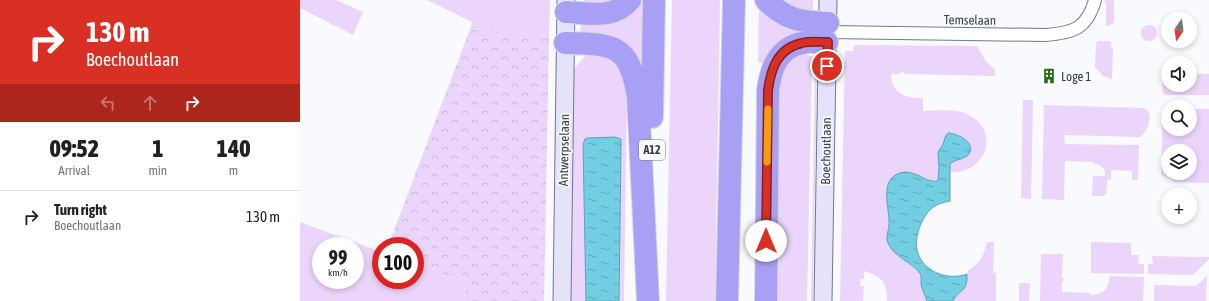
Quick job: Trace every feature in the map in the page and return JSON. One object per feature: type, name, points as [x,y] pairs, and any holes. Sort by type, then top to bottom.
[{"type":"highway","points":[[566,6],[598,14],[614,12],[626,6],[630,0]]},
{"type":"highway","name":"A12","points":[[649,301],[654,0]]},
{"type":"highway","points":[[728,297],[734,0]]},
{"type":"highway","points":[[766,0],[779,12],[828,32]]},
{"type":"highway","points":[[766,301],[769,78],[772,67],[787,49],[828,32]]},
{"type":"highway","points":[[566,43],[602,44],[611,47],[624,56],[635,77],[638,97],[649,301]]},
{"type":"main road","name":"Boechoutlaan","points":[[823,301],[828,0]]},
{"type":"main road","name":"Antwerpselaan","points":[[562,301],[566,6]]},
{"type":"street","name":"Temselaan","points":[[828,32],[1045,35],[1063,33],[1075,30],[1082,24],[1090,14],[1095,0]]},
{"type":"green space","points":[[300,0],[336,0],[363,12],[353,35],[300,8]]},
{"type":"green space","points":[[427,0],[550,0],[549,36],[470,29],[472,22]]},
{"type":"green space","points":[[583,0],[620,0],[616,3],[586,3]]},
{"type":"green space","points":[[639,0],[644,0],[643,79],[580,35],[581,23]]},
{"type":"green space","points":[[672,0],[720,0],[715,301],[666,301]]},
{"type":"green space","points":[[777,0],[813,0],[813,12],[804,14]]},
{"type":"green space","points":[[1105,0],[1114,0],[1114,22],[1111,25],[1106,26],[1106,3],[1104,2]]},
{"type":"green space","points":[[759,4],[812,30],[765,64],[758,62]]},
{"type":"green space","points":[[1146,25],[1152,25],[1157,30],[1155,39],[1152,41],[1146,41],[1141,36],[1141,30]]},
{"type":"green space","points":[[470,29],[549,36],[544,301],[464,301],[465,282],[424,267],[424,237],[391,237]]},
{"type":"green space","points":[[1098,41],[1109,41],[1111,43],[1111,47],[1113,48],[1112,79],[1103,76],[1095,67],[1096,44]]},
{"type":"green space","points":[[854,45],[977,46],[985,60],[995,70],[995,76],[905,74],[902,71],[899,74],[891,74],[894,86],[901,94],[905,96],[923,98],[923,111],[958,111],[969,115],[979,122],[985,131],[985,151],[980,160],[972,167],[962,171],[949,172],[951,162],[966,157],[969,153],[961,136],[951,133],[945,137],[944,142],[939,149],[938,181],[931,181],[912,172],[890,179],[887,186],[886,194],[889,226],[887,236],[888,245],[921,275],[921,283],[927,301],[887,301],[886,289],[882,281],[875,275],[864,271],[864,279],[861,279],[860,286],[864,286],[863,301],[840,301],[845,51],[853,51]]},
{"type":"green space","points":[[597,52],[617,62],[627,90],[624,301],[619,301],[621,139],[615,137],[587,138],[584,142],[586,301],[571,301],[574,69],[586,56]]},
{"type":"green space","points":[[805,53],[812,57],[807,301],[775,301],[776,87],[790,57]]},
{"type":"green space","points":[[815,70],[817,70],[813,301],[811,301]]},
{"type":"green space","points":[[1197,74],[1209,74],[1209,95],[1163,94],[1163,92],[1197,92]]},
{"type":"green space","points":[[1023,100],[1033,100],[1031,199],[1021,198]]},
{"type":"green space","points":[[1044,105],[1143,108],[1147,110],[1150,117],[1148,126],[1140,137],[1064,135],[1065,144],[1139,145],[1138,180],[1132,180],[1132,171],[1111,170],[1111,179],[1107,180],[1106,194],[1102,196],[1092,196],[1093,176],[1105,176],[1105,171],[1103,168],[1093,162],[1065,161],[1064,200],[1042,199]]},
{"type":"green space","points":[[1197,109],[1209,109],[1209,183],[1175,182],[1171,180],[1197,180],[1197,144],[1162,144],[1162,136],[1197,136]]},
{"type":"green space","points":[[300,222],[340,237],[312,237],[312,289],[364,289],[364,246],[372,249],[372,289],[424,289],[424,267],[465,282],[464,301],[300,301]]},
{"type":"green space","points":[[987,242],[994,242],[993,273],[996,273],[996,301],[953,301],[968,277],[967,271],[981,259]]},
{"type":"green space","points":[[1091,242],[1131,243],[1131,255],[1139,255],[1138,264],[1144,264],[1144,274],[1091,273]]},
{"type":"green space","points":[[1041,254],[1063,254],[1062,278],[1064,281],[1062,281],[1062,292],[1090,293],[1090,295],[1099,294],[1108,285],[1110,276],[1144,277],[1143,301],[1040,301]]},
{"type":"green space","points":[[1152,256],[1209,257],[1209,259],[1193,275],[1148,274],[1148,264],[1153,264]]},
{"type":"green space","points":[[1207,276],[1206,301],[1154,301],[1154,285],[1196,286]]},
{"type":"green space","points":[[1019,283],[1030,283],[1029,301],[1019,301]]},
{"type":"water","points":[[948,133],[952,133],[966,140],[969,143],[970,151],[966,157],[950,164],[950,201],[937,205],[931,209],[923,219],[918,232],[916,244],[920,258],[930,269],[944,275],[960,276],[967,274],[967,280],[965,288],[955,297],[953,301],[927,301],[921,286],[921,276],[919,272],[916,268],[894,252],[888,243],[887,236],[889,218],[887,188],[893,177],[905,172],[915,174],[929,180],[938,181],[938,152]]},
{"type":"water","points":[[615,137],[621,139],[619,301],[586,301],[583,144],[587,138]]},
{"type":"slow traffic","points":[[767,162],[768,109]]},
{"type":"place","name":"Loge 1","points":[[1049,76]]},
{"type":"route","points":[[766,241],[768,90],[772,67],[779,57],[787,49],[794,45],[828,42],[827,66]]}]
